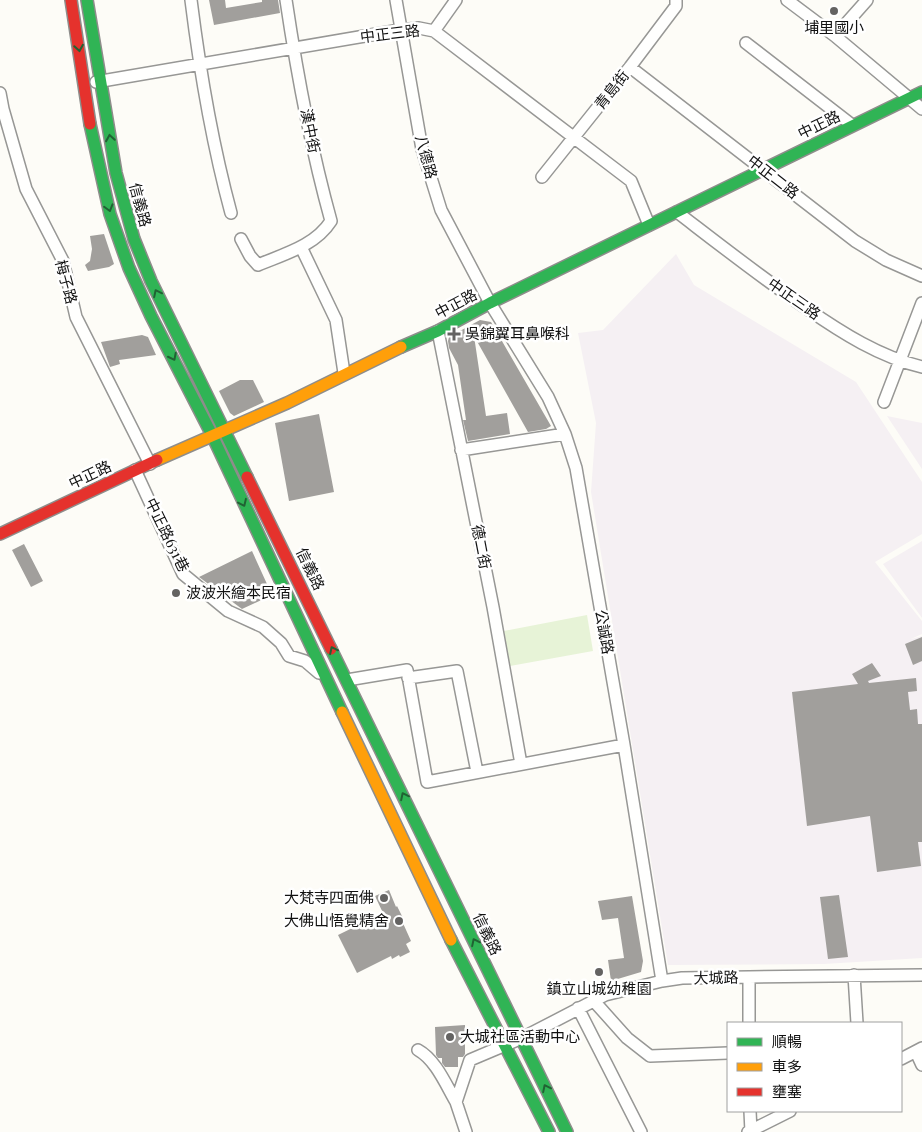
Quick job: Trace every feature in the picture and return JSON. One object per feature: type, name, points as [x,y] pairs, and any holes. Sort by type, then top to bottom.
[{"type":"main road","name":"信義路","points":[[72,0],[100,177],[119,242],[137,285],[212,436],[453,943],[506,1044],[549,1132]]},
{"type":"main road","name":"信義路","points":[[86,0],[116,174],[134,239],[151,280],[567,1132]]},
{"type":"main road","name":"中正路","points":[[0,534],[135,470],[287,403],[382,354],[438,331],[490,303],[922,92]]},
{"type":"main road","points":[[356,740],[373,732]]},
{"type":"street","points":[[191,0],[199,63],[219,169],[231,213]]},
{"type":"street","name":"漢中街","points":[[286,0],[320,181],[331,222],[324,232],[301,247]]},
{"type":"street","name":"八德路","points":[[396,0],[422,149],[441,210],[490,303]]},
{"type":"street","points":[[434,31],[456,0]]},
{"type":"street","name":"青島街","points":[[542,177],[630,67],[676,6],[676,0]]},
{"type":"street","points":[[787,0],[835,36],[922,109]]},
{"type":"street","points":[[835,36],[867,0]]},
{"type":"street","name":"中正三路","points":[[85,84],[400,30],[419,28],[434,31],[631,181],[649,226]]},
{"type":"street","points":[[746,43],[852,125]]},
{"type":"street","name":"中正二路","points":[[630,67],[855,241],[886,260],[922,276]]},
{"type":"street","name":"梅子路","points":[[0,93],[26,189],[63,261],[76,317],[150,464]]},
{"type":"street","name":"中正三路","points":[[676,212],[786,294],[838,330],[899,360],[922,367]]},
{"type":"street","points":[[241,239],[250,256],[258,265],[301,247],[336,320],[344,373]]},
{"type":"street","name":"公誠路","points":[[490,303],[548,397],[565,434],[576,468],[624,745],[662,981]]},
{"type":"street","points":[[884,402],[922,303]]},
{"type":"street","name":"德二街","points":[[438,331],[493,608],[521,764]]},
{"type":"street","points":[[461,450],[565,434]]},
{"type":"street","name":"中正路631巷","points":[[135,470],[183,574],[228,611],[263,627],[281,643],[289,656],[305,661],[326,679]]},
{"type":"street","points":[[347,680],[457,671],[477,772]]},
{"type":"street","points":[[407,674],[428,782],[624,745]]},
{"type":"street","points":[[854,975],[857,1022]]},
{"type":"street","name":"大城路","points":[[456,1102],[470,1060],[522,1038],[593,1000],[633,987],[682,978],[922,975]]},
{"type":"street","points":[[749,977],[749,1022]]},
{"type":"street","points":[[593,1000],[627,1038],[650,1056],[727,1053]]},
{"type":"street","points":[[578,1008],[641,1132]]},
{"type":"street","points":[[418,1050],[424,1053],[441,1076],[456,1102],[466,1132]]},
{"type":"street","points":[[902,1058],[919,1050],[922,1065]]},
{"type":"street","points":[[750,1112],[750,1132],[788,1112]]},
{"type":"shaded area","points":[[676,254],[694,285],[856,382],[922,482],[922,534],[875,562],[922,621],[922,634],[911,639],[922,636],[922,958],[824,964],[668,965],[591,492],[596,423],[578,333],[603,330]]},
{"type":"shaded area","points":[[887,416],[922,423],[922,469]]},
{"type":"shaded area","points":[[922,541],[922,618],[883,564]]},
{"type":"green space","points":[[587,615],[593,651],[510,666],[504,631]]},
{"type":"building","points":[[209,0],[225,0],[226,8],[262,2],[262,0],[278,0],[280,13],[214,25]]},
{"type":"building","points":[[104,234],[114,264],[109,267],[88,271],[85,265],[90,261],[92,249],[90,236]]},
{"type":"building","points":[[480,320],[491,322],[551,426],[546,429],[528,432],[474,336],[486,416],[507,413],[510,434],[468,441],[463,420],[466,420],[458,365],[449,348],[448,341],[449,337]]},
{"type":"building","points":[[142,335],[148,337],[156,355],[119,360],[120,364],[110,367],[101,342]]},
{"type":"building","points":[[240,380],[253,380],[264,402],[234,416],[230,413],[219,391]]},
{"type":"building","points":[[319,414],[334,492],[289,501],[275,423]]},
{"type":"building","points":[[24,544],[43,581],[31,587],[12,550]]},
{"type":"building","points":[[252,551],[272,595],[242,609],[199,577]]},
{"type":"building","points":[[922,637],[922,661],[913,665],[905,644]]},
{"type":"building","points":[[872,663],[881,676],[868,681],[869,683],[916,678],[917,691],[908,692],[910,710],[917,709],[918,724],[922,724],[922,842],[918,842],[921,866],[877,872],[870,816],[807,826],[792,692],[858,684],[852,674]]},
{"type":"building","points":[[389,890],[404,920],[402,921],[411,941],[406,944],[410,952],[392,959],[391,956],[357,973],[338,935],[383,913],[375,896]]},
{"type":"building","points":[[839,895],[848,957],[828,959],[820,897]]},
{"type":"building","points":[[632,896],[643,961],[641,972],[611,981],[608,960],[624,958],[618,918],[602,920],[598,901]]},
{"type":"building","name":"大城社區活動中心","points":[[465,1025],[465,1054],[463,1057],[458,1057],[458,1067],[445,1067],[442,1063],[442,1058],[438,1058],[436,1055],[435,1027]]},
{"type":"traffic: fast","points":[[87,0],[116,173],[134,239],[151,281],[247,477]]},
{"type":"traffic: fast","points":[[401,347],[438,331],[490,303],[922,92]]},
{"type":"traffic: fast","points":[[90,124],[110,214],[129,268],[151,316],[211,433],[342,712]]},
{"type":"traffic: fast","points":[[331,649],[567,1132]]},
{"type":"traffic: fast","points":[[451,940],[549,1132]]},
{"type":"traffic: slow","points":[[157,460],[287,403],[401,347]]},
{"type":"traffic: slow","points":[[342,712],[451,940]]},
{"type":"traffic: jam","points":[[71,0],[90,124]]},
{"type":"traffic: jam","points":[[0,534],[157,460]]},
{"type":"traffic: jam","points":[[247,477],[331,649]]},
{"type":"place","name":"埔里國小","points":[[834,11]]},
{"type":"place","name":"吳錦翼耳鼻喉科","points":[[454,334]]},
{"type":"place","name":"波波米繪本民宿","points":[[176,593]]},
{"type":"place","name":"大梵寺四面佛","points":[[384,898]]},
{"type":"place","name":"大佛山悟覺精舍","points":[[399,921]]},
{"type":"place","name":"鎮立山城幼稚園","points":[[599,972]]},
{"type":"place","name":"大城社區活動中心","points":[[450,1037]]}]
